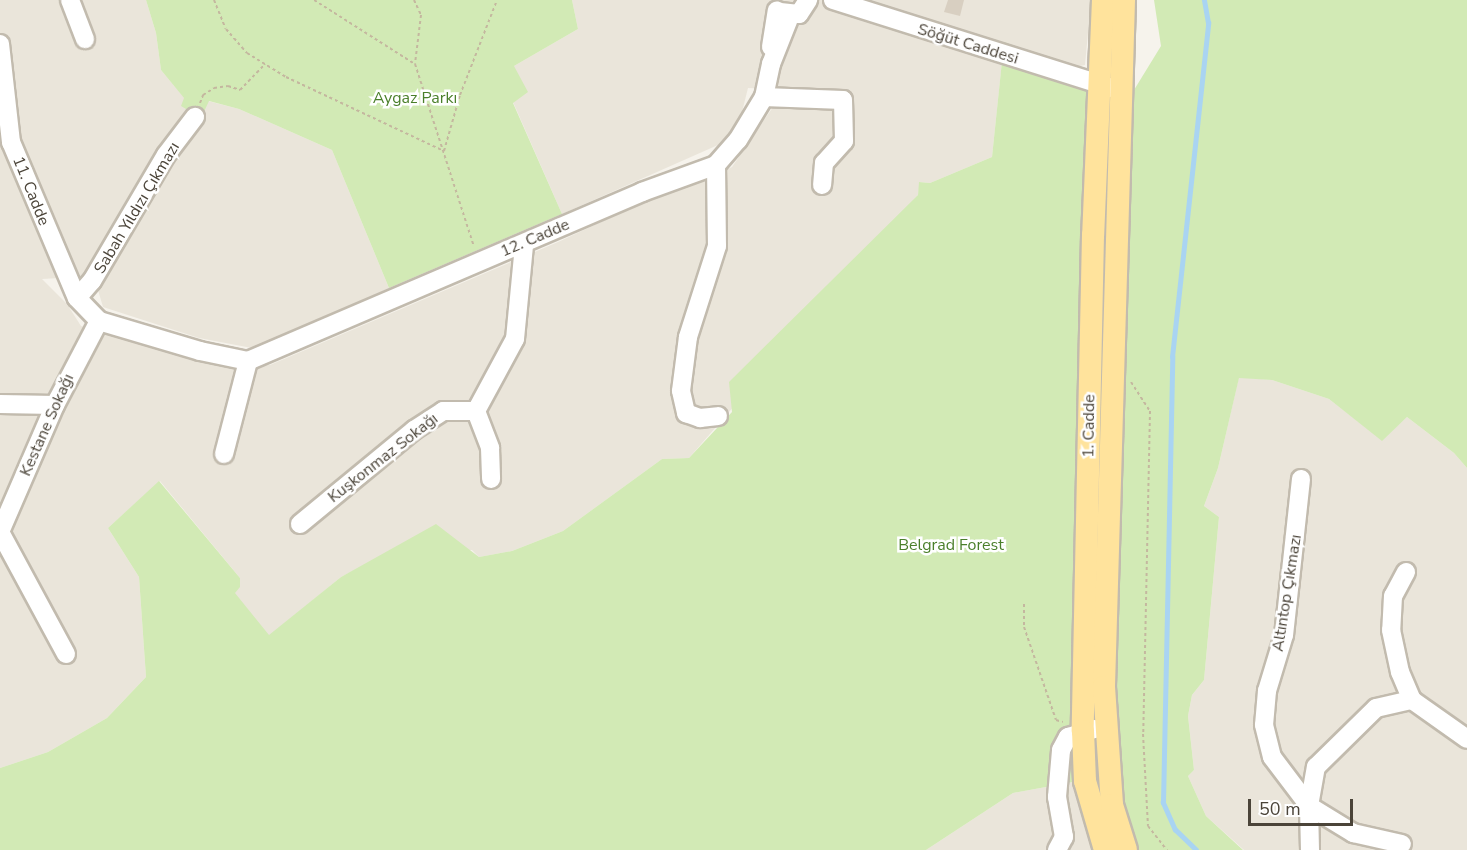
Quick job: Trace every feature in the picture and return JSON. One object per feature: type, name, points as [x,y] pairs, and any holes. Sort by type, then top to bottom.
[{"type":"main road","name":"1. Cadde","points":[[1103,0],[1109,87],[1106,727],[1112,805],[1126,850]]},
{"type":"main road","name":"1. Cadde","points":[[1105,850],[1085,781],[1076,734],[1109,87],[1124,0]]},
{"type":"street","points":[[70,0],[85,39]]},
{"type":"street","points":[[718,416],[700,418],[686,413],[681,391],[688,337],[717,246],[717,165],[738,140],[764,97],[771,64],[770,37],[790,7],[835,2]]},
{"type":"street","name":"Söğüt Caddesi","points":[[835,2],[1109,87]]},
{"type":"street","name":"11. Cadde","points":[[0,44],[11,142],[77,298]]},
{"type":"street","points":[[764,97],[843,100],[844,141],[824,163],[822,185]]},
{"type":"street","name":"Sabah Yıldızı Çıkmazı","points":[[77,298],[92,280],[166,155],[195,117]]},
{"type":"street","name":"12. Cadde","points":[[249,361],[479,261],[524,245],[642,192],[717,165]]},
{"type":"street","points":[[491,479],[490,448],[476,411],[515,339],[524,245]]},
{"type":"street","points":[[77,298],[99,321],[200,351],[249,361],[224,454]]},
{"type":"street","name":"Kestane Sokağı","points":[[0,532],[55,405],[99,321]]},
{"type":"street","points":[[0,404],[55,405]]},
{"type":"street","name":"Kuşkonmaz Sokağı","points":[[300,524],[414,430],[443,411],[476,411]]},
{"type":"street","name":"Altıntop Çıkmazı","points":[[1300,479],[1284,635],[1267,691],[1264,725],[1272,757],[1309,806],[1353,833],[1402,844]]},
{"type":"street","points":[[0,532],[66,654]]},
{"type":"street","points":[[1406,572],[1393,596],[1391,630],[1400,672],[1413,700],[1467,739]]},
{"type":"street","points":[[1310,850],[1309,806],[1316,766],[1376,708],[1413,700]]},
{"type":"street","points":[[1057,850],[1064,837],[1057,797],[1061,750],[1076,734],[1106,727]]},
{"type":"path","points":[[214,0],[226,29],[247,52],[266,64],[444,151]]},
{"type":"path","points":[[314,0],[415,63]]},
{"type":"path","points":[[414,0],[421,15],[415,63],[479,261]]},
{"type":"path","points":[[444,151],[460,94],[497,0]]},
{"type":"path","points":[[195,117],[203,95],[214,88],[228,86],[240,90],[266,64]]},
{"type":"path","points":[[1126,373],[1150,411],[1143,734],[1148,826],[1167,850]]},
{"type":"path","points":[[1024,604],[1023,627],[1056,720],[1065,722],[1076,734]]},
{"type":"shaded area","points":[[0,0],[146,0],[156,33],[161,70],[201,118],[208,101],[239,109],[332,150],[389,288],[317,322],[252,348],[199,338],[103,307],[98,290],[77,277],[42,279],[67,304],[81,326],[229,367],[270,365],[558,242],[672,189],[703,181],[732,167],[773,107],[800,103],[850,110],[848,92],[748,88],[740,120],[718,145],[562,214],[513,102],[514,66],[578,29],[572,0],[1091,0],[1085,65],[1075,67],[1004,43],[992,157],[930,183],[920,182],[918,195],[689,458],[662,459],[563,531],[512,551],[479,557],[472,550],[388,553],[341,577],[269,636],[234,593],[240,578],[160,481],[108,528],[139,577],[146,677],[107,718],[48,752],[0,768]]},
{"type":"shaded area","points":[[1239,377],[1272,380],[1329,399],[1382,440],[1407,417],[1454,453],[1467,468],[1467,850],[1244,850],[1206,816],[1188,776],[1194,770],[1188,716],[1192,695],[1204,680],[1219,517],[1204,506],[1218,468]]},
{"type":"shaded area","points":[[1073,782],[1093,850],[926,850],[1013,793]]},
{"type":"green space","name":"Aygaz Parkı","points":[[146,0],[572,0],[578,29],[514,66],[528,92],[513,103],[562,214],[389,288],[332,150],[239,109],[209,101],[201,118],[181,106],[184,98],[161,70],[156,33]]},
{"type":"green space","name":"Belgrad Forest","points":[[1154,0],[1467,0],[1467,468],[1454,453],[1407,417],[1382,441],[1329,399],[1272,380],[1239,378],[1218,468],[1204,506],[1219,517],[1204,680],[1192,695],[1188,716],[1194,770],[1188,776],[1206,816],[1243,850],[1093,850],[1073,782],[1013,793],[926,850],[0,850],[0,768],[48,752],[107,718],[146,677],[139,577],[108,528],[159,481],[240,578],[240,587],[235,593],[269,635],[341,577],[436,524],[479,557],[512,551],[563,531],[662,459],[689,458],[732,412],[729,382],[918,195],[919,182],[930,183],[992,157],[1004,42],[1134,90],[1161,46]]},
{"type":"building","points":[[948,0],[964,0],[960,16],[944,12]]},
{"type":"waterway","points":[[1196,850],[1175,830],[1163,803],[1172,357],[1208,23],[1204,0]]}]
